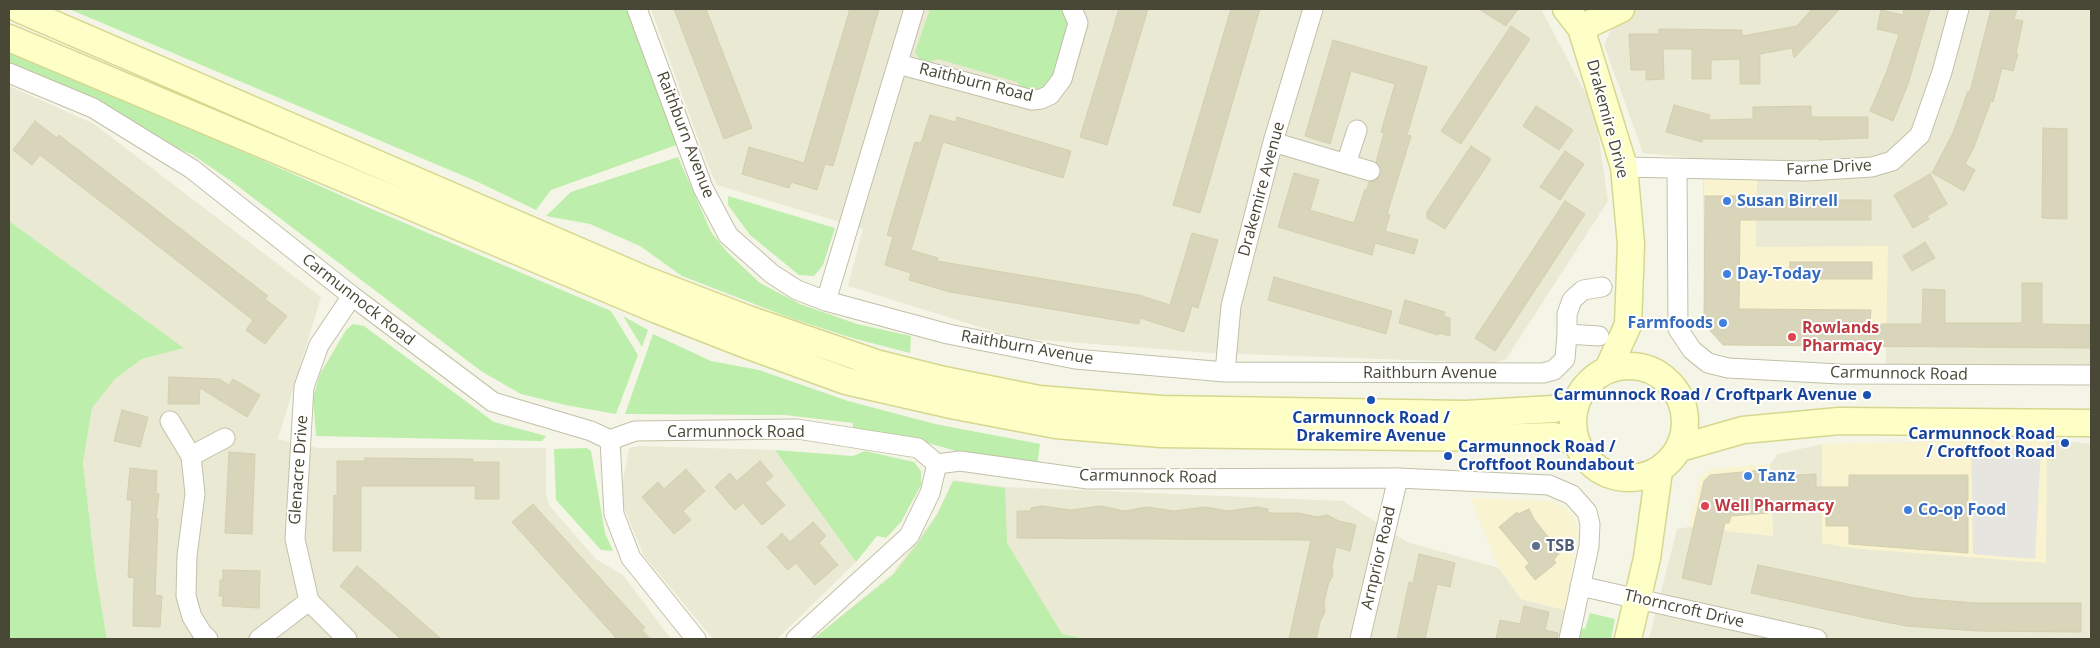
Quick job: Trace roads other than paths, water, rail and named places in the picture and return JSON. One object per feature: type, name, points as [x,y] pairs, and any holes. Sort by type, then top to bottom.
[{"type":"main road","points":[[19,9],[646,280],[748,319],[876,363],[944,380],[1039,399],[1161,409],[1466,414],[1553,409],[1576,404]]},
{"type":"main road","points":[[1573,19],[1622,9]]},
{"type":"main road","name":"Drakemire Drive","points":[[1573,19],[1624,166],[1630,244],[1628,325],[1608,369]]},
{"type":"main road","points":[[9,38],[657,310],[846,381],[956,406],[1056,425],[1151,433],[1497,438],[1554,436],[1574,441]]},
{"type":"main road","name":"Drakemire Drive","points":[[1628,325],[1651,370]]},
{"type":"main road","points":[[1631,366],[1651,370],[1668,382],[1682,404],[1685,420],[1680,448],[1672,459],[1659,471],[1644,478],[1629,479],[1609,474],[1585,459],[1574,441],[1572,422],[1576,404],[1588,382],[1608,369],[1631,366]]},
{"type":"main road","points":[[1682,404],[1703,418],[1743,430]]},
{"type":"main road","points":[[1680,448],[1743,430],[1838,421],[2091,423]]},
{"type":"main road","points":[[1628,639],[1648,558],[1659,471]]},
{"type":"main road","points":[[1629,479],[1653,510]]},
{"type":"street","name":"Raithburn Avenue","points":[[637,9],[703,188],[728,235],[772,274],[797,290],[826,300],[948,334],[1074,359],[1225,372],[1544,373],[1554,370],[1565,359],[1567,314],[1572,300],[1583,290],[1602,288]]},
{"type":"street","name":"Raithburn Road","points":[[826,300],[914,9]]},
{"type":"street","name":"Raithburn Road","points":[[898,64],[1032,100],[1041,99],[1050,94],[1062,79],[1078,23],[1072,9]]},
{"type":"street","name":"Drakemire Avenue","points":[[1225,372],[1231,306],[1273,142],[1313,9]]},
{"type":"street","name":"Farne Drive","points":[[1624,166],[1806,171],[1872,167],[1892,161],[1920,135],[1942,72],[1959,9]]},
{"type":"street","name":"Carmunnock Road","points":[[9,73],[93,108],[192,169],[352,296],[493,402],[591,431],[610,440],[635,431],[797,430],[918,448],[937,464],[960,460],[1088,479],[1398,478],[1549,485],[1572,495],[1586,512],[1590,524],[1589,546],[1580,586]]},
{"type":"street","points":[[1346,164],[1357,130]]},
{"type":"street","points":[[1273,142],[1370,171]]},
{"type":"street","name":"Carmunnock Road","points":[[1677,168],[1678,329],[1692,350],[1708,363],[1728,368],[1840,374],[2091,375]]},
{"type":"street","name":"Glenacre Drive","points":[[310,601],[295,538],[304,387],[319,345],[352,296]]},
{"type":"street","points":[[1567,334],[1600,336]]},
{"type":"street","points":[[170,421],[191,456],[195,494],[187,556],[186,596],[192,617],[208,639]]},
{"type":"street","points":[[191,456],[225,438]]},
{"type":"street","points":[[610,440],[614,514],[631,558],[696,639]]},
{"type":"street","points":[[796,639],[909,536],[930,493],[937,464]]},
{"type":"street","name":"Arnprior Road","points":[[1360,639],[1398,478]]},
{"type":"street","points":[[1569,639],[1580,586]]},
{"type":"street","name":"Thorncroft Drive","points":[[1580,586],[1817,639]]},
{"type":"street","points":[[259,639],[310,601],[347,639]]},
{"type":"place","name":"Susan Birrell","points":[[1727,201]]},
{"type":"place","name":"Day-Today","points":[[1727,274]]},
{"type":"place","name":"Farmfoods","points":[[1723,323]]},
{"type":"place","name":"Rowlands Pharmacy","points":[[1792,337]]},
{"type":"place","name":"Carmunnock Road / Croftpark Avenue","points":[[1867,395]]},
{"type":"place","name":"Carmunnock Road / Drakemire Avenue","points":[[1371,400]]},
{"type":"place","name":"Carmunnock Road / Croftfoot Road","points":[[2065,443]]},
{"type":"place","name":"Carmunnock Road / Croftfoot Roundabout","points":[[1448,456]]},
{"type":"place","name":"Tanz","points":[[1748,476]]},
{"type":"place","name":"Well Pharmacy","points":[[1705,506]]},
{"type":"place","name":"Co-op Food","points":[[1908,510]]},
{"type":"place","name":"TSB","points":[[1536,546]]}]
